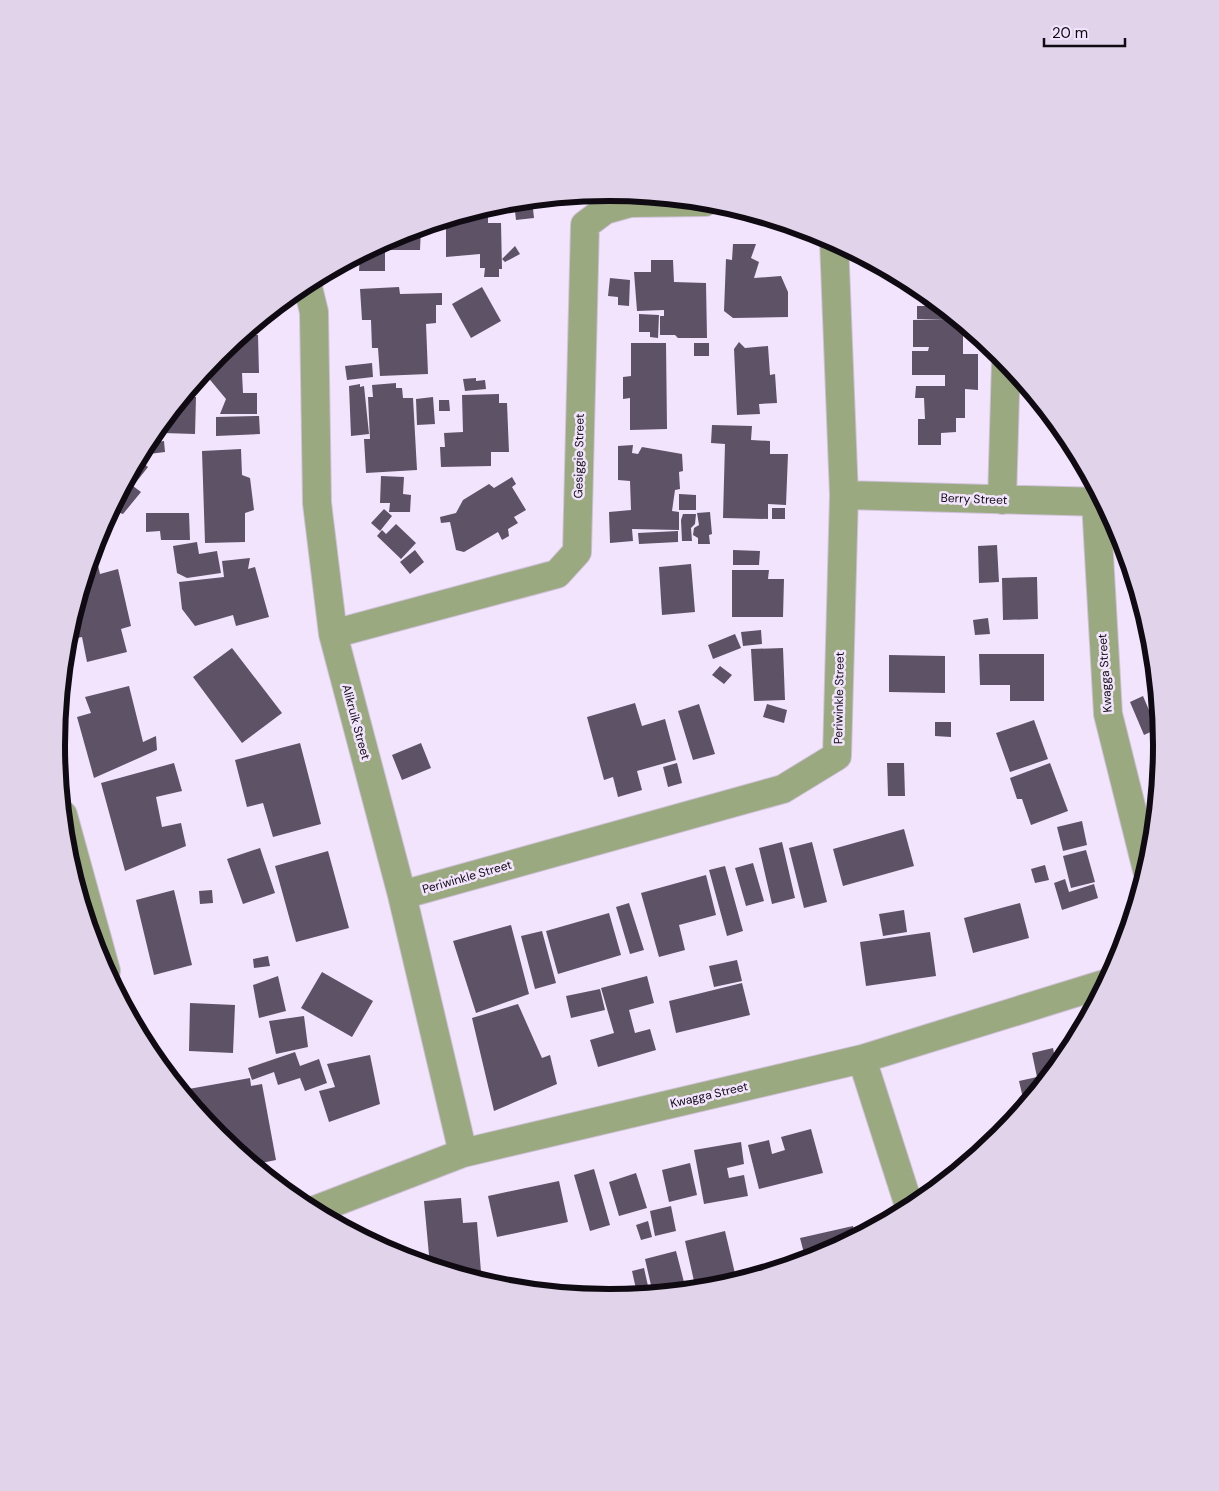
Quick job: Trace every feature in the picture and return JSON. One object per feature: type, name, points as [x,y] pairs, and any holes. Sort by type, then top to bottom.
[{"type":"street","name":"Gesiggie Street","points":[[333,634],[556,574],[577,552],[585,225],[605,210],[630,204],[657,203]]},
{"type":"street","name":"Periwinkle Street","points":[[402,895],[783,789],[838,756],[844,495],[834,250]]},
{"type":"street","name":"Alikruik Street","points":[[309,292],[314,312],[317,503],[333,634],[402,895],[463,1153]]},
{"type":"street","points":[[1002,500],[1006,372]]},
{"type":"street","name":"Berry Street","points":[[844,495],[1096,502]]},
{"type":"street","name":"Kwagga Street","points":[[1100,510],[1108,714],[1143,855]]},
{"type":"street","name":"Kwagga Street","points":[[322,1207],[463,1153],[862,1059],[1098,986]]},
{"type":"street","points":[[862,1059],[907,1201]]},
{"type":"building","points":[[533,207],[534,218],[516,220],[515,209]]},
{"type":"building","points":[[485,216],[488,216],[488,223],[501,223],[502,269],[499,269],[499,277],[484,277],[485,268],[480,268],[480,254],[446,257],[446,227]]},
{"type":"building","points":[[421,235],[420,250],[385,250],[385,271],[359,271],[360,262],[401,242]]},
{"type":"building","points":[[733,244],[756,244],[751,258],[759,262],[754,278],[781,276],[788,292],[788,317],[733,318],[724,311],[726,259],[732,260]]},
{"type":"building","points":[[515,246],[520,254],[505,262],[502,259]]},
{"type":"building","points":[[651,260],[673,260],[674,282],[706,283],[707,338],[678,338],[675,335],[660,335],[660,316],[664,316],[664,310],[637,311],[634,272],[651,272]]},
{"type":"building","points":[[610,278],[630,280],[629,306],[618,305],[618,297],[608,296]]},
{"type":"building","points":[[399,287],[400,294],[442,293],[442,305],[436,305],[436,323],[426,324],[428,374],[380,376],[378,348],[372,348],[371,320],[362,320],[360,289]]},
{"type":"building","points":[[482,287],[501,321],[471,338],[452,304]]},
{"type":"building","points":[[925,302],[941,314],[963,331],[963,354],[978,354],[978,390],[965,389],[965,418],[956,418],[956,432],[941,433],[941,445],[918,445],[918,419],[925,419],[924,398],[915,398],[916,386],[945,386],[945,375],[912,375],[912,351],[928,351],[929,347],[913,347],[913,320],[947,319],[917,319],[917,306],[925,306]]},
{"type":"building","points":[[639,314],[659,315],[658,338],[650,337],[650,332],[639,332]]},
{"type":"building","points":[[258,335],[259,373],[242,373],[243,393],[257,393],[257,414],[220,414],[226,399],[208,377],[250,336]]},
{"type":"building","points":[[739,342],[745,348],[768,346],[770,375],[775,374],[777,403],[759,404],[760,414],[737,415],[734,349]]},
{"type":"building","points":[[631,343],[666,343],[667,429],[630,430],[630,398],[623,399],[623,377],[631,376]]},
{"type":"building","points":[[694,343],[709,343],[709,356],[694,356]]},
{"type":"building","points":[[372,363],[373,377],[347,380],[345,366]]},
{"type":"building","points":[[476,378],[476,381],[485,380],[486,389],[465,391],[463,379]]},
{"type":"building","points":[[396,383],[396,388],[402,388],[403,398],[413,398],[417,470],[366,473],[364,439],[370,439],[368,397],[373,397],[372,385]]},
{"type":"building","points":[[360,384],[360,387],[364,386],[369,434],[351,436],[349,386]]},
{"type":"building","points":[[499,394],[499,403],[507,403],[509,452],[491,452],[491,466],[441,467],[440,447],[445,447],[444,433],[463,432],[462,395]]},
{"type":"building","points":[[191,397],[196,397],[195,434],[164,433]]},
{"type":"building","points":[[433,397],[435,424],[417,425],[416,399]]},
{"type":"building","points":[[439,400],[449,400],[450,411],[439,411]]},
{"type":"building","points":[[259,416],[260,434],[216,436],[216,417]]},
{"type":"building","points":[[712,425],[752,426],[751,440],[770,441],[770,454],[788,454],[786,505],[768,504],[768,519],[723,518],[725,444],[711,443]]},
{"type":"building","points":[[164,441],[165,452],[150,454],[157,443]]},
{"type":"building","points":[[633,445],[632,453],[638,454],[642,447],[682,454],[683,471],[679,472],[680,489],[675,490],[672,511],[679,512],[679,530],[632,529],[633,541],[610,543],[609,512],[631,510],[630,481],[618,480],[618,446]]},
{"type":"building","points":[[241,449],[242,475],[250,478],[254,510],[245,513],[245,542],[205,543],[202,451]]},
{"type":"building","points":[[144,464],[148,467],[133,486],[141,492],[123,514],[120,513],[111,527]]},
{"type":"building","points":[[381,476],[404,477],[403,494],[411,495],[410,512],[389,512],[390,503],[380,503]]},
{"type":"building","points":[[512,477],[516,484],[512,487],[526,510],[514,517],[518,523],[508,529],[509,536],[502,540],[498,532],[464,552],[456,550],[450,522],[441,523],[440,517],[456,513],[463,500],[489,484],[494,488]]},
{"type":"building","points":[[679,494],[696,495],[696,510],[679,510]]},
{"type":"building","points":[[772,508],[785,508],[785,519],[772,519]]},
{"type":"building","points":[[384,509],[392,516],[380,531],[371,523]]},
{"type":"building","points":[[710,512],[712,534],[709,535],[710,544],[698,544],[698,538],[693,535],[694,528],[699,525],[697,513]]},
{"type":"building","points":[[146,513],[189,513],[190,540],[161,540],[160,531],[146,532]]},
{"type":"building","points":[[683,514],[696,514],[695,524],[691,528],[692,541],[682,541],[681,520]]},
{"type":"building","points":[[396,524],[416,543],[401,559],[377,536],[382,530],[386,534]]},
{"type":"building","points":[[678,531],[678,542],[639,544],[638,533]]},
{"type":"building","points":[[197,542],[199,554],[217,551],[221,573],[187,578],[177,573],[173,546]]},
{"type":"building","points":[[997,545],[999,582],[979,583],[978,546]]},
{"type":"building","points":[[415,550],[424,562],[410,574],[400,562]]},
{"type":"building","points":[[733,550],[760,551],[759,565],[733,565]]},
{"type":"building","points":[[250,558],[248,569],[255,567],[269,617],[236,626],[233,615],[195,626],[182,609],[179,582],[224,577],[222,561]]},
{"type":"building","points":[[97,562],[100,574],[118,569],[131,626],[121,629],[127,652],[87,662],[82,637],[75,638]]},
{"type":"building","points":[[691,564],[695,612],[662,615],[659,567]]},
{"type":"building","points":[[732,570],[769,570],[768,579],[784,579],[783,617],[732,617]]},
{"type":"building","points":[[1037,577],[1038,619],[1003,620],[1002,578]]},
{"type":"building","points":[[988,618],[990,634],[975,635],[973,620]]},
{"type":"building","points":[[761,630],[762,644],[743,646],[741,632]]},
{"type":"building","points":[[735,634],[741,648],[713,659],[708,645]]},
{"type":"building","points":[[232,648],[282,713],[242,743],[193,677]]},
{"type":"building","points":[[783,648],[785,700],[754,701],[751,649]]},
{"type":"building","points":[[979,654],[1044,654],[1044,701],[1010,701],[1010,685],[980,685]]},
{"type":"building","points":[[889,655],[945,656],[945,693],[889,692]]},
{"type":"building","points":[[720,666],[732,675],[724,684],[712,675]]},
{"type":"building","points":[[129,686],[143,742],[156,736],[157,750],[94,778],[77,717],[91,713],[85,697]]},
{"type":"building","points":[[1143,696],[1153,720],[1154,731],[1144,735],[1130,702]]},
{"type":"building","points":[[635,703],[642,726],[665,719],[676,760],[637,771],[642,790],[618,797],[613,777],[604,780],[587,717]]},
{"type":"building","points":[[699,704],[715,754],[693,760],[678,711]]},
{"type":"building","points":[[767,704],[787,710],[784,723],[763,717]]},
{"type":"building","points":[[1034,720],[1048,759],[1010,772],[996,733]]},
{"type":"building","points":[[935,722],[951,722],[951,737],[935,736]]},
{"type":"building","points":[[300,743],[321,824],[273,837],[263,803],[247,807],[235,760]]},
{"type":"building","points":[[421,743],[431,768],[402,780],[392,755]]},
{"type":"building","points":[[174,763],[182,791],[156,797],[162,827],[181,823],[186,846],[125,871],[101,783]]},
{"type":"building","points":[[677,763],[682,783],[668,787],[663,767]]},
{"type":"building","points":[[887,763],[904,763],[905,796],[888,796]]},
{"type":"building","points":[[1050,763],[1068,811],[1031,825],[1022,799],[1017,799],[1010,778]]},
{"type":"building","points":[[1082,821],[1087,845],[1063,851],[1057,827]]},
{"type":"building","points":[[904,829],[914,866],[843,886],[833,849]]},
{"type":"building","points":[[782,842],[795,898],[772,904],[759,848]]},
{"type":"building","points":[[812,842],[827,902],[804,908],[789,848]]},
{"type":"building","points":[[260,848],[275,893],[243,904],[227,859]]},
{"type":"building","points":[[1086,850],[1095,882],[1071,888],[1063,856]]},
{"type":"building","points":[[328,851],[349,928],[296,942],[275,866]]},
{"type":"building","points":[[753,863],[764,901],[746,906],[735,868]]},
{"type":"building","points":[[1045,865],[1049,880],[1035,883],[1031,869]]},
{"type":"building","points":[[725,866],[743,931],[727,936],[709,870]]},
{"type":"building","points":[[706,875],[716,915],[679,925],[685,950],[659,957],[641,893]]},
{"type":"building","points":[[1065,879],[1069,892],[1094,884],[1098,898],[1062,910],[1054,883]]},
{"type":"building","points":[[174,890],[192,965],[154,975],[136,900]]},
{"type":"building","points":[[212,890],[213,903],[200,904],[199,891]]},
{"type":"building","points":[[629,903],[644,950],[630,954],[616,907]]},
{"type":"building","points":[[1020,903],[1029,938],[973,953],[964,918]]},
{"type":"building","points":[[904,910],[907,932],[883,936],[879,914]]},
{"type":"building","points":[[609,913],[621,955],[558,974],[546,931]]},
{"type":"building","points":[[511,925],[529,994],[476,1013],[453,941]]},
{"type":"building","points":[[542,931],[556,983],[535,989],[521,936]]},
{"type":"building","points":[[930,932],[936,976],[866,986],[860,942]]},
{"type":"building","points":[[268,956],[270,966],[254,968],[253,959]]},
{"type":"building","points":[[737,960],[742,981],[714,987],[709,966]]},
{"type":"building","points":[[322,972],[373,1001],[352,1037],[301,1008]]},
{"type":"building","points":[[278,976],[286,1011],[259,1018],[253,985]]},
{"type":"building","points":[[647,976],[654,1003],[629,1010],[635,1033],[650,1029],[656,1050],[598,1067],[590,1040],[614,1033],[601,988]]},
{"type":"building","points":[[742,983],[750,1015],[676,1033],[669,1001]]},
{"type":"building","points":[[600,989],[605,1010],[571,1018],[566,996]]},
{"type":"building","points":[[190,1003],[235,1005],[233,1053],[189,1051]]},
{"type":"building","points":[[518,1004],[542,1058],[550,1055],[557,1084],[494,1111],[472,1018]]},
{"type":"building","points":[[304,1016],[308,1047],[276,1054],[269,1021]]},
{"type":"building","points":[[1053,1048],[1055,1058],[1023,1100],[1019,1081],[1037,1077],[1032,1053]]},
{"type":"building","points":[[295,1052],[300,1066],[319,1059],[327,1083],[305,1091],[300,1078],[278,1085],[274,1072],[252,1080],[248,1068]]},
{"type":"building","points":[[370,1055],[380,1104],[329,1122],[319,1091],[335,1087],[327,1064]]},
{"type":"building","points":[[250,1078],[251,1086],[262,1084],[276,1160],[260,1163],[250,1155],[224,1131],[188,1089]]},
{"type":"building","points":[[811,1129],[823,1173],[759,1189],[748,1145],[769,1140],[772,1154],[785,1150],[781,1137]]},
{"type":"building","points":[[741,1142],[744,1164],[727,1168],[729,1178],[744,1175],[748,1196],[704,1204],[694,1150]]},
{"type":"building","points":[[690,1163],[697,1195],[669,1202],[662,1170]]},
{"type":"building","points":[[594,1169],[610,1225],[590,1231],[574,1175]]},
{"type":"building","points":[[636,1173],[647,1208],[619,1216],[609,1182]]},
{"type":"building","points":[[559,1181],[568,1222],[497,1237],[488,1196]]},
{"type":"building","points":[[461,1198],[463,1223],[477,1222],[481,1272],[475,1273],[429,1259],[424,1201]]},
{"type":"building","points":[[671,1206],[676,1231],[655,1236],[650,1211]]},
{"type":"building","points":[[648,1221],[652,1237],[641,1240],[636,1225]]},
{"type":"building","points":[[853,1226],[854,1232],[804,1254],[800,1238]]},
{"type":"building","points":[[725,1231],[735,1275],[694,1283],[685,1241]]},
{"type":"building","points":[[676,1251],[685,1284],[652,1288],[645,1259]]},
{"type":"building","points":[[644,1268],[648,1286],[636,1289],[632,1271]]}]
